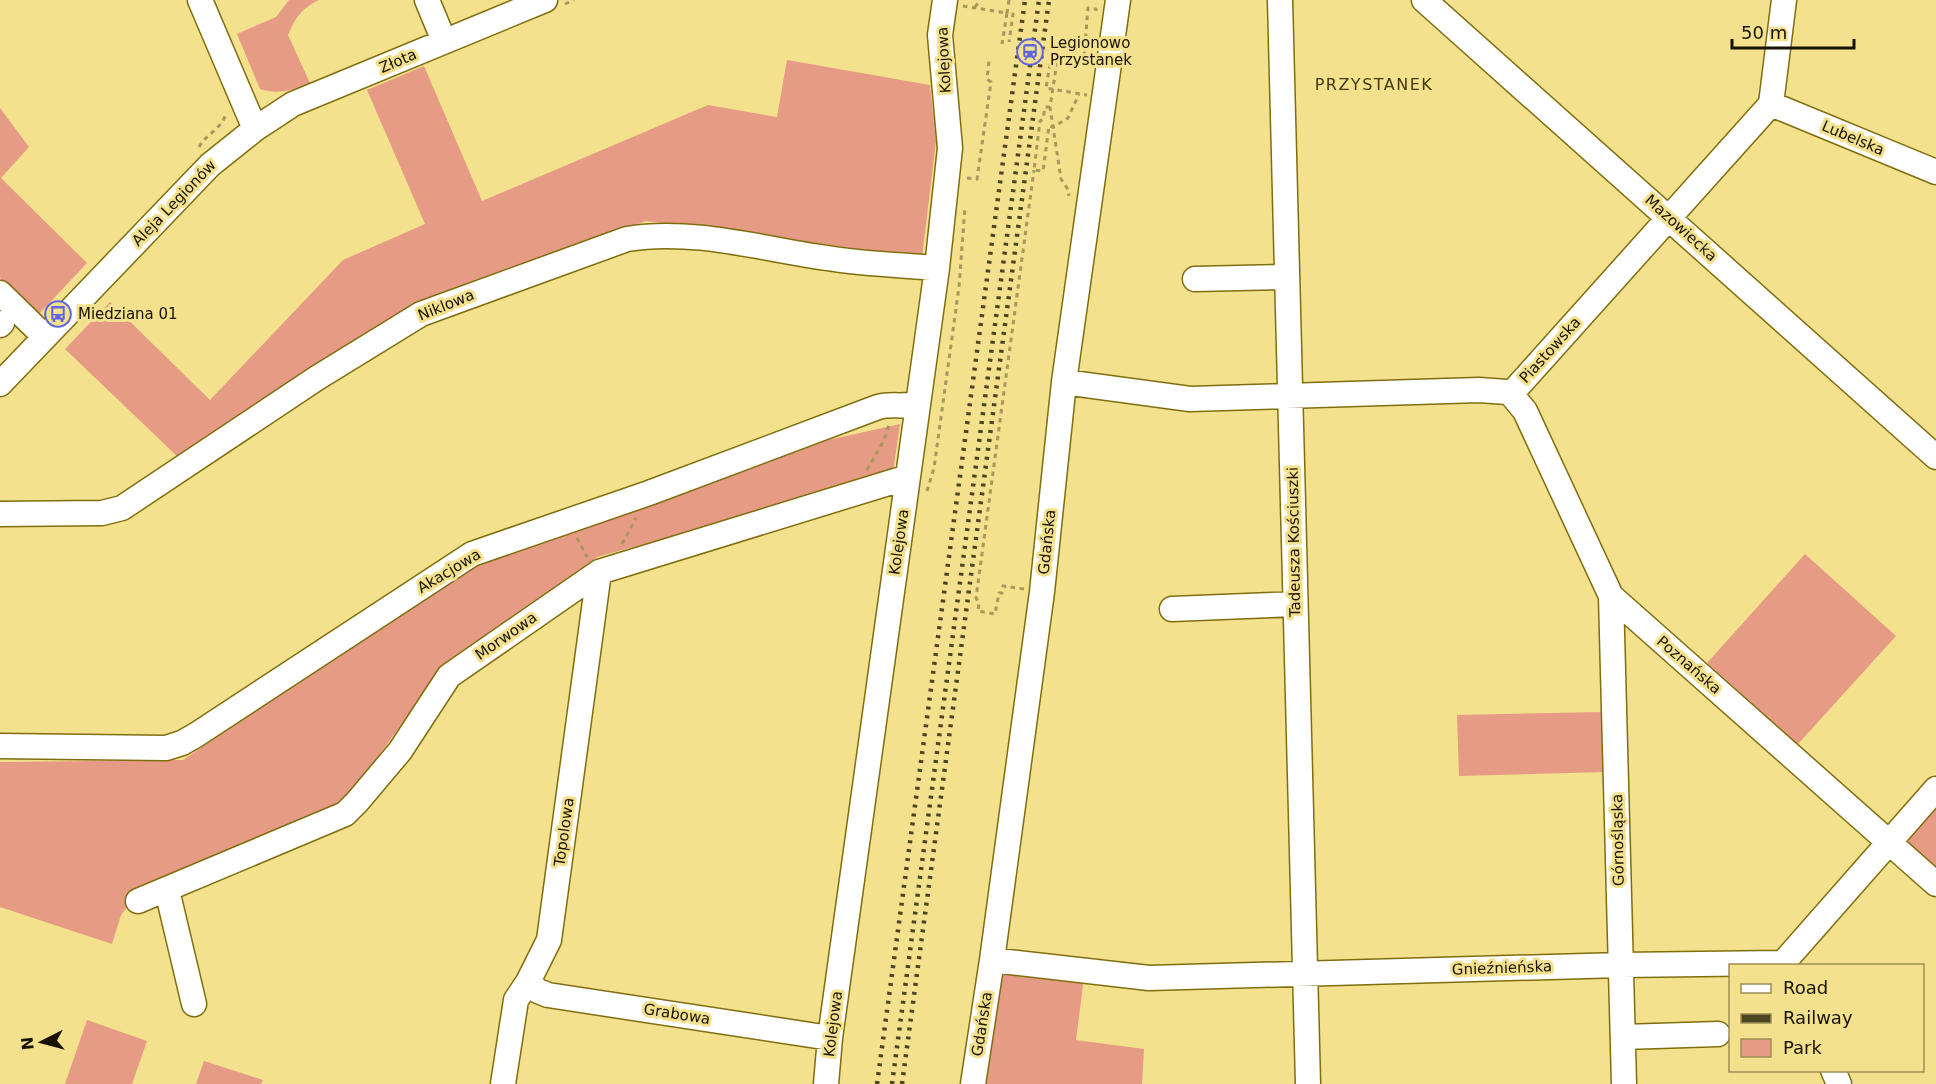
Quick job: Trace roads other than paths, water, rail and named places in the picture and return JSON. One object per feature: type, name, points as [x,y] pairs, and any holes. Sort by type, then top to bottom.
[{"type":"street","points":[[200,0],[255,129]]},
{"type":"street","points":[[427,0],[444,41]]},
{"type":"street","name":"Złota","points":[[255,129],[293,104],[544,0]]},
{"type":"street","name":"Gdańska","points":[[973,1084],[1042,592],[1064,382],[1090,233],[1118,0]]},
{"type":"street","name":"Tadeusza Kościuszki","points":[[1280,0],[1308,1084]]},
{"type":"street","name":"Mazowiecka","points":[[1424,0],[1936,457]]},
{"type":"street","points":[[1771,104],[1784,0]]},
{"type":"street","name":"Kolejowa","points":[[826,1084],[830,1038],[908,477],[907,405],[937,268],[950,148],[940,35],[952,3]]},
{"type":"street","name":"Piastowska","points":[[1064,382],[1190,399],[1290,394],[1479,390],[1511,394],[1771,104]]},
{"type":"street","name":"Lubelska","points":[[1771,104],[1936,172]]},
{"type":"street","name":"Aleja Legionów","points":[[0,384],[210,165],[255,129]]},
{"type":"street","name":"Niklowa","points":[[0,514],[102,513],[122,508],[317,378],[421,314],[627,239],[655,235],[688,238],[758,246],[828,259],[937,268]]},
{"type":"street","points":[[1195,279],[1287,277]]},
{"type":"street","points":[[0,292],[45,337]]},
{"type":"street","name":"Poznańska","points":[[1511,394],[1525,411],[1611,596],[1936,884]]},
{"type":"street","name":"Akacjowa","points":[[0,746],[166,748],[182,744],[472,554],[649,493],[878,407],[907,405]]},
{"type":"street","name":"Morwowa","points":[[138,901],[345,814],[400,751],[449,676],[603,571],[908,477]]},
{"type":"street","name":"Topolowa","points":[[503,1084],[514,1006],[549,940],[603,571]]},
{"type":"street","name":"Górnośląska","points":[[1611,596],[1624,1084]]},
{"type":"street","points":[[1172,609],[1295,604]]},
{"type":"street","name":"Gnieźnieńska","points":[[1783,964],[1936,789]]},
{"type":"street","points":[[167,890],[194,1005]]},
{"type":"street","name":"Gnieźnieńska","points":[[992,960],[1149,978],[1621,965],[1729,964]]},
{"type":"street","name":"Grabowa","points":[[528,982],[537,991],[548,995],[830,1038]]},
{"type":"street","points":[[1623,1037],[1718,1034]]},
{"type":"railway","points":[[877,1084],[1025,0]]},
{"type":"railway","points":[[892,1084],[1039,0]]},
{"type":"railway","points":[[902,1084],[1049,0]]},
{"type":"place","name":"Legionowo Przystanek","points":[[1030,52]]},
{"type":"place","name":"Miedziana 01","points":[[58,314]]},
{"type":"district","name":"PRZYSTANEK","points":[[1374,84]]}]
